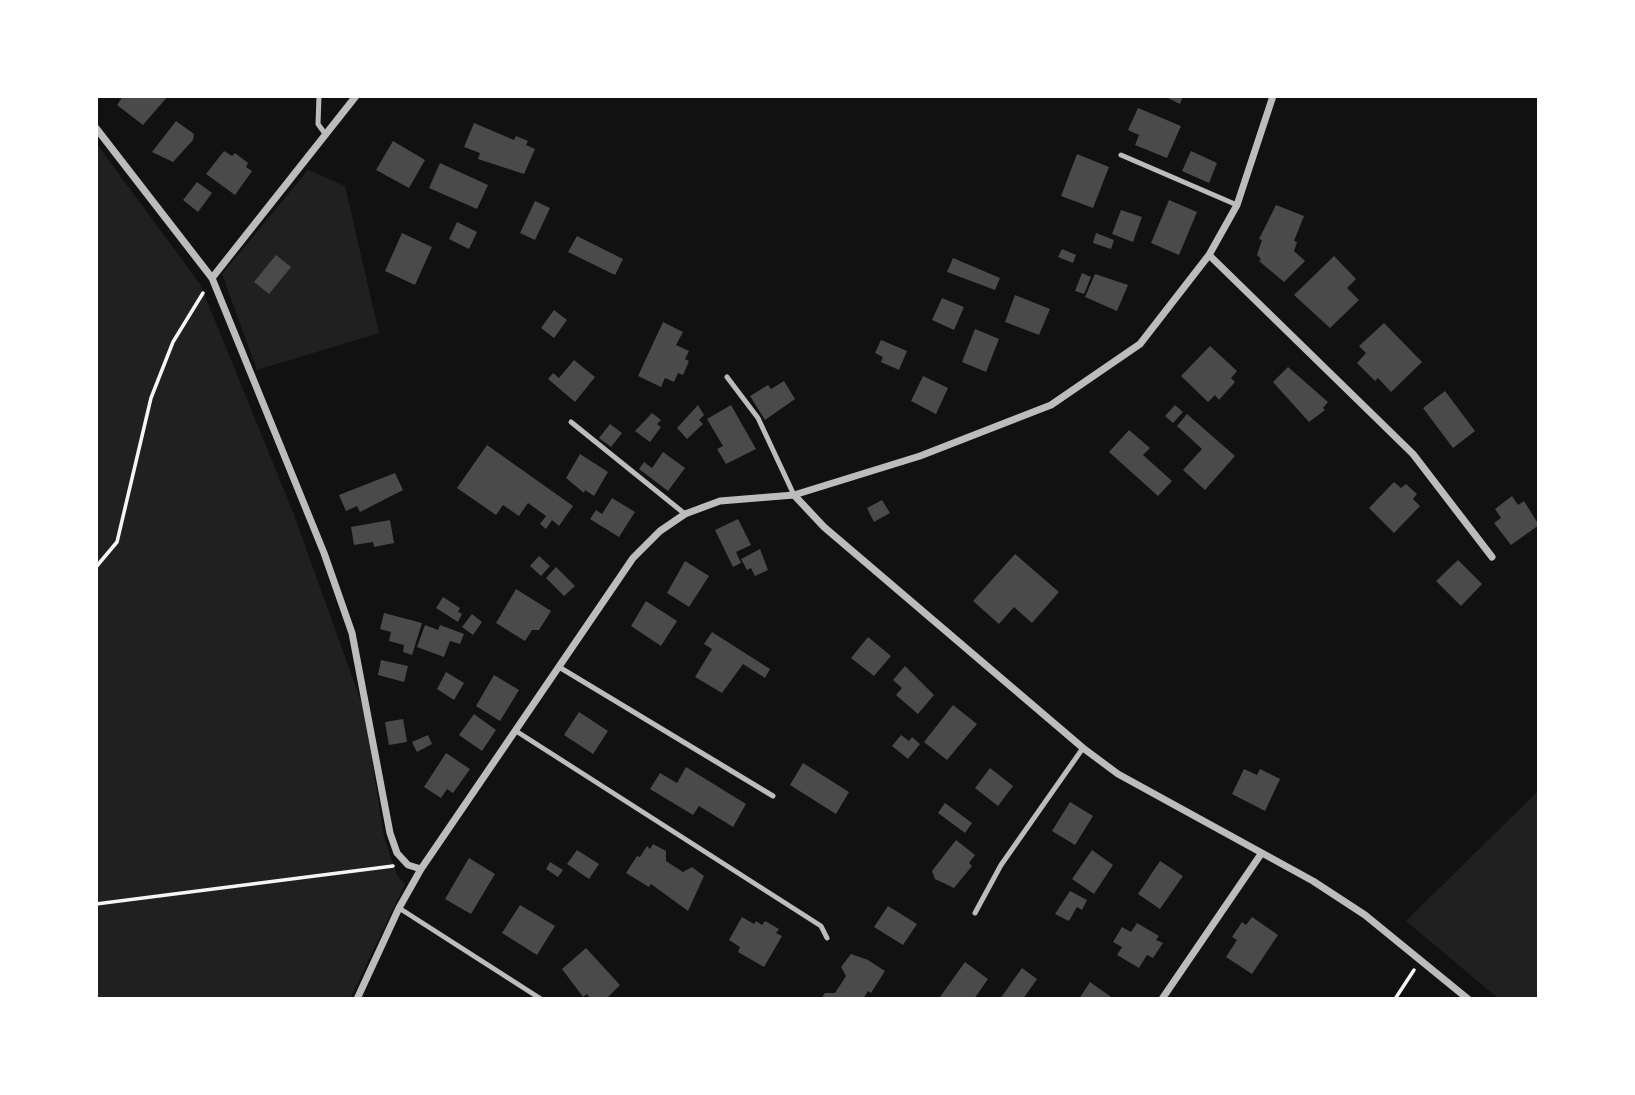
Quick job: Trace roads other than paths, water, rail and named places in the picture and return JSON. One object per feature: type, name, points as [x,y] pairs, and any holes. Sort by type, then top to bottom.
[{"type":"street","points":[[212,278],[356,96]]},
{"type":"street","points":[[358,999],[399,908],[421,869],[633,558],[660,531],[685,514],[720,501],[794,495],[920,456],[1051,405],[1140,344],[1209,255],[1237,205],[1273,96]]},
{"type":"street","points":[[96,128],[212,278],[324,553],[352,633],[390,833],[397,853],[408,864],[421,869]]},
{"type":"street","points":[[1209,255],[1413,454],[1492,557]]},
{"type":"street","points":[[794,495],[824,527],[1083,748],[1118,774],[1313,881],[1365,915],[1468,999]]},
{"type":"street","points":[[1161,999],[1261,854]]},
{"type":"lane","points":[[319,96],[318,124],[326,135]]},
{"type":"lane","points":[[1121,155],[1237,205]]},
{"type":"lane","points":[[727,377],[758,418],[794,495]]},
{"type":"lane","points":[[571,422],[685,514]]},
{"type":"lane","points":[[559,667],[773,796]]},
{"type":"lane","points":[[516,732],[821,926],[827,938]]},
{"type":"lane","points":[[975,913],[1001,865],[1083,748]]},
{"type":"lane","points":[[399,908],[541,999]]}]
